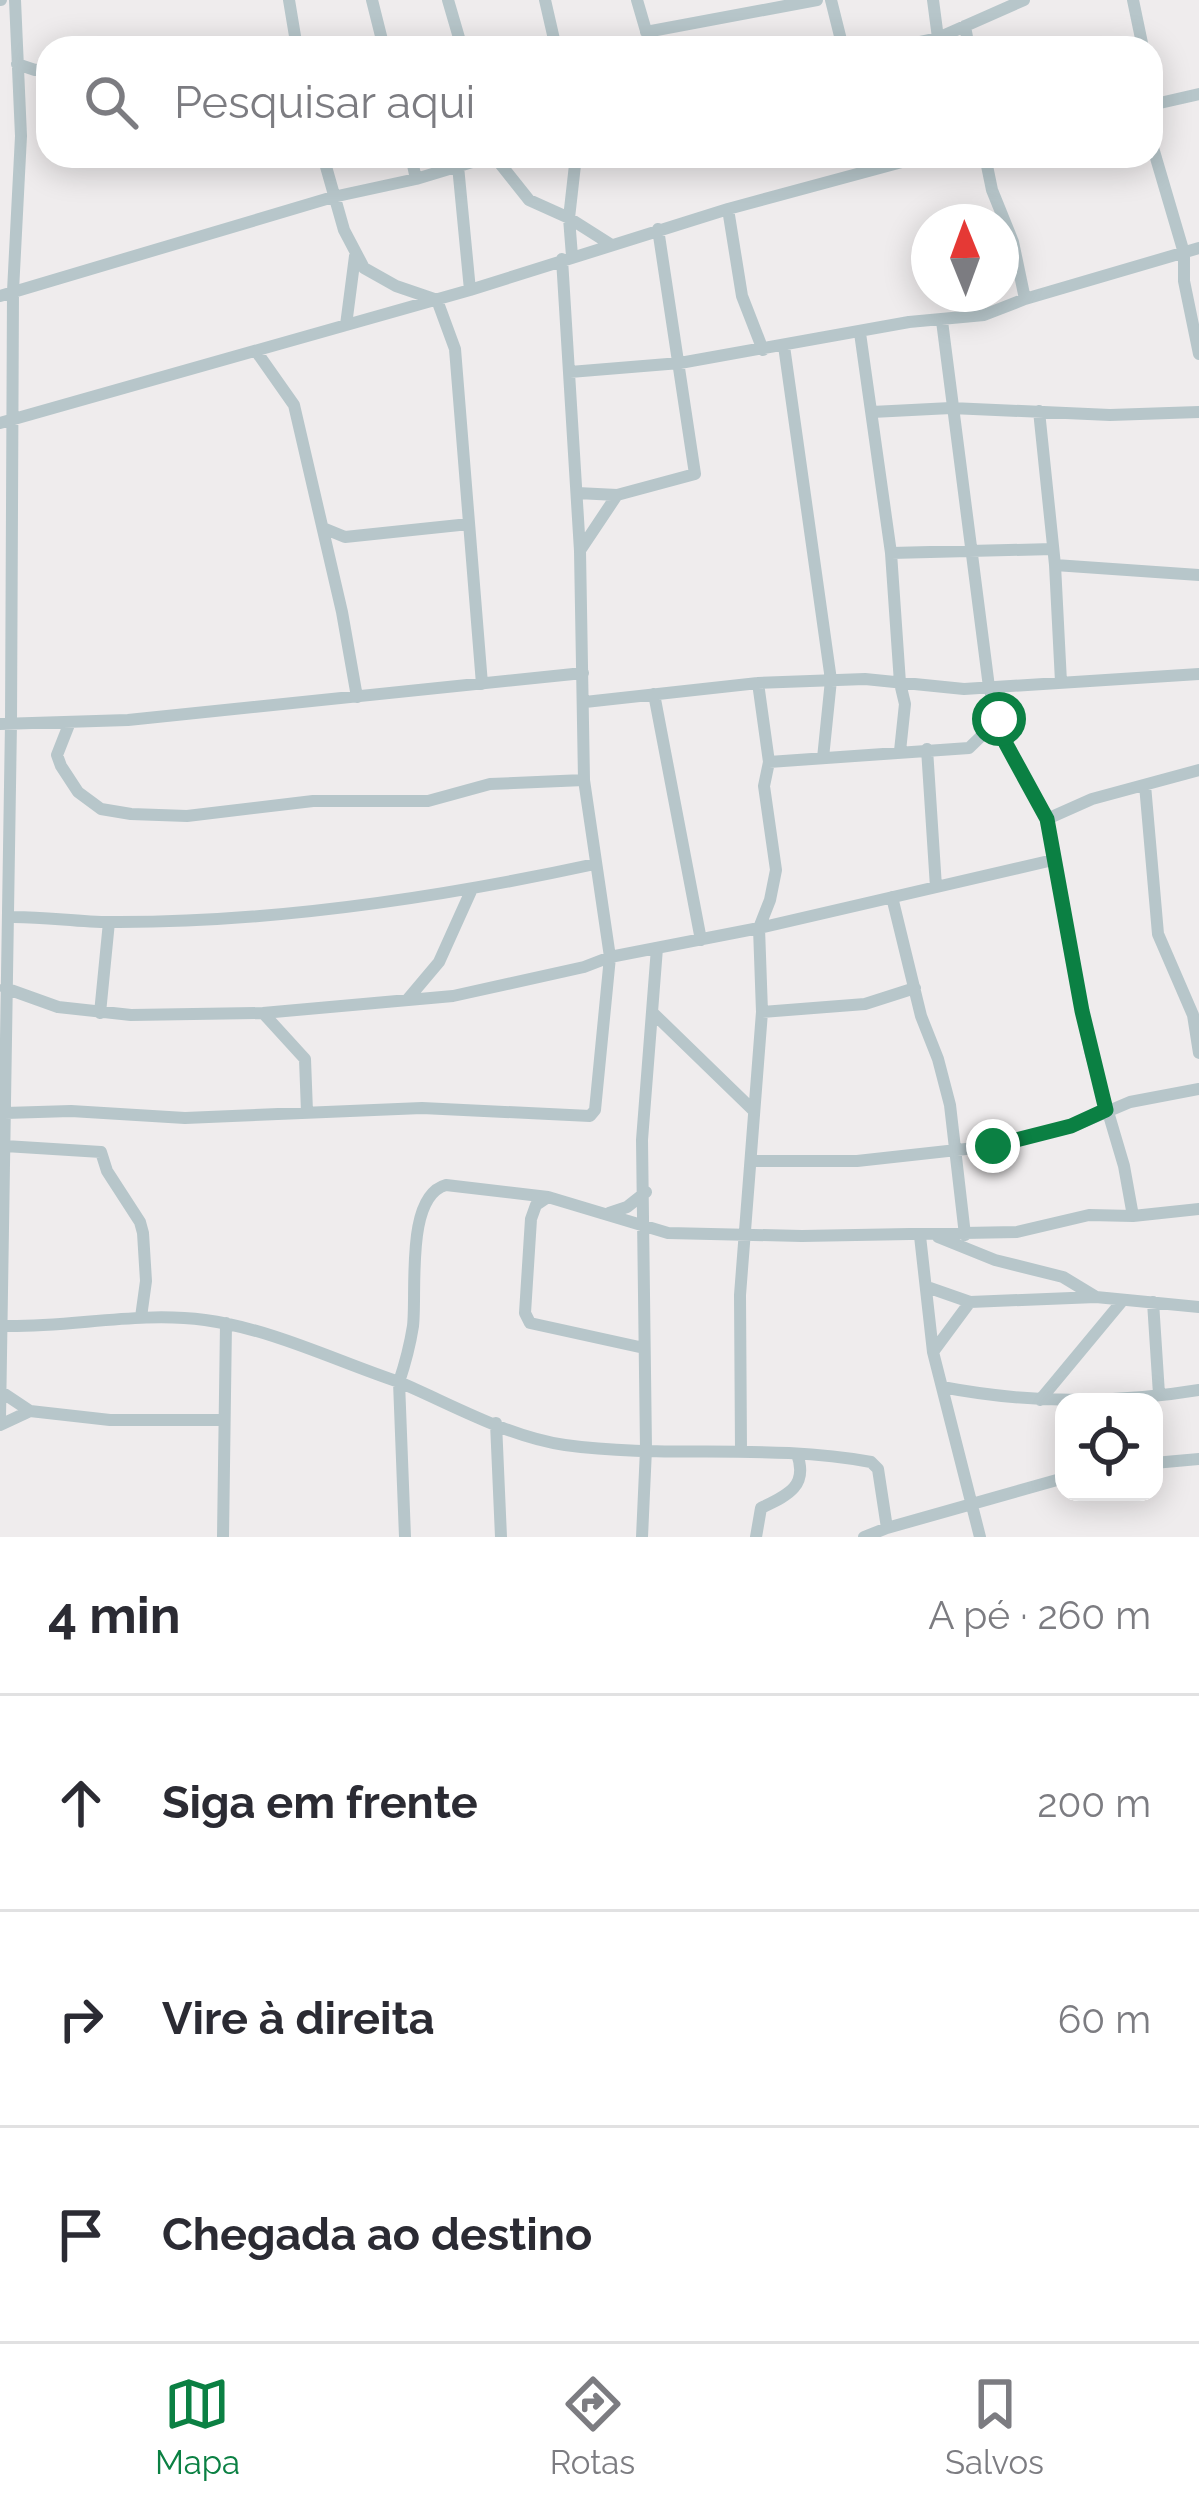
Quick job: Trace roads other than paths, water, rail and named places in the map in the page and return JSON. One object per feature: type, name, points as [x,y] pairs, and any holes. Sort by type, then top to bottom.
[{"type":"street","points":[[15,0],[21,167],[6,294],[8,916],[3,952],[0,1421],[30,1411],[110,1420],[222,1420]]},
{"type":"street","points":[[295,36],[289,1],[299,0]]},
{"type":"street","points":[[372,0],[380,36]]},
{"type":"street","points":[[448,0],[458,36]]},
{"type":"street","points":[[545,0],[553,36]]},
{"type":"street","points":[[638,0],[647,36]]},
{"type":"street","points":[[646,32],[817,0]]},
{"type":"street","points":[[831,0],[840,36]]},
{"type":"street","points":[[933,0],[938,36]]},
{"type":"street","points":[[942,36],[1024,0]]},
{"type":"street","points":[[1133,0],[1140,36]]},
{"type":"street","points":[[965,26],[967,36]]},
{"type":"street","points":[[289,36],[294,30]]},
{"type":"street","points":[[17,64],[36,70]]},
{"type":"street","points":[[1163,99],[1199,94]]},
{"type":"street","points":[[326,168],[355,256],[374,276],[437,299]]},
{"type":"street","points":[[414,168],[416,178]]},
{"type":"street","points":[[6,294],[334,197],[451,168]]},
{"type":"street","points":[[458,168],[470,290]]},
{"type":"street","points":[[502,168],[518,191],[610,244]]},
{"type":"street","points":[[5,1113],[185,1118],[422,1108],[590,1116],[595,1109],[610,957],[584,780],[567,257],[575,168]]},
{"type":"street","points":[[6,422],[880,168]]},
{"type":"street","points":[[987,168],[1013,242],[1025,298]]},
{"type":"street","points":[[1156,168],[1184,253],[1184,281],[1199,354]]},
{"type":"street","points":[[728,209],[742,296],[764,350]]},
{"type":"street","points":[[577,494],[616,495],[695,474],[658,229]]},
{"type":"street","points":[[570,372],[680,363],[909,322],[984,315],[1025,298],[1199,248]]},
{"type":"street","points":[[346,325],[355,256]]},
{"type":"street","points":[[437,299],[459,372],[482,684]]},
{"type":"street","points":[[942,320],[988,687],[1006,744],[1047,819],[1082,1011],[1133,1216]]},
{"type":"street","points":[[860,333],[891,553],[905,704],[900,751]]},
{"type":"street","points":[[784,346],[831,680],[823,758]]},
{"type":"street","points":[[256,351],[294,405],[357,697]]},
{"type":"street","points":[[872,412],[951,408],[1110,415],[1199,412]]},
{"type":"street","points":[[1039,411],[1055,565],[1060,682]]},
{"type":"street","points":[[580,551],[616,495]]},
{"type":"street","points":[[322,528],[345,537],[469,524]]},
{"type":"street","points":[[891,553],[1053,549]]},
{"type":"street","points":[[1055,565],[1199,575]]},
{"type":"street","points":[[6,723],[70,722],[584,673]]},
{"type":"street","points":[[585,702],[758,683],[831,680],[988,687],[1199,674]]},
{"type":"street","points":[[741,1451],[740,1295],[762,1012],[759,928],[776,870],[764,786],[769,762],[758,683]]},
{"type":"street","points":[[654,694],[701,940]]},
{"type":"street","points":[[769,762],[969,748],[999,719]]},
{"type":"street","points":[[70,722],[57,754],[78,792],[101,808],[131,814],[187,816],[313,801],[428,801],[490,784],[584,780]]},
{"type":"street","points":[[927,749],[936,887]]},
{"type":"street","points":[[1047,819],[1081,803],[1199,770]]},
{"type":"street","points":[[1145,785],[1159,934],[1193,1015],[1199,1053]]},
{"type":"street","points":[[5,988],[58,1007],[100,1013],[262,1013],[488,990],[610,957],[1053,860]]},
{"type":"street","points":[[8,916],[109,922],[277,912],[471,891],[595,864]]},
{"type":"street","points":[[406,1000],[439,962],[471,891]]},
{"type":"street","points":[[892,897],[950,1105],[965,1235]]},
{"type":"street","points":[[100,1013],[109,922]]},
{"type":"street","points":[[642,1537],[646,1192],[642,1140],[657,949]]},
{"type":"street","points":[[762,1012],[866,1004],[915,988]]},
{"type":"street","points":[[262,1013],[304,1059],[307,1112]]},
{"type":"street","points":[[653,1013],[754,1111]]},
{"type":"street","points":[[752,1161],[857,1161],[954,1152],[1025,1139],[1106,1110],[1199,1089]]},
{"type":"street","points":[[4,1146],[101,1152],[115,1187],[143,1233],[146,1281],[141,1317]]},
{"type":"street","points":[[405,1537],[400,1382],[412,1330],[423,1208],[431,1192],[446,1185],[548,1197],[668,1233],[965,1235],[1017,1232],[1089,1215],[1199,1209]]},
{"type":"street","points":[[608,1214],[646,1192]]},
{"type":"street","points":[[548,1197],[536,1205],[531,1219],[525,1313],[530,1323],[644,1348]]},
{"type":"street","points":[[920,1236],[933,1352],[980,1537]]},
{"type":"street","points":[[938,1236],[995,1260],[1063,1277],[1096,1297]]},
{"type":"street","points":[[927,1287],[970,1302],[1096,1297],[1199,1307]]},
{"type":"street","points":[[1040,1400],[1123,1300]]},
{"type":"street","points":[[933,1352],[970,1302]]},
{"type":"street","points":[[1153,1302],[1160,1393]]},
{"type":"street","points":[[2,1326],[141,1317],[226,1323],[569,1446],[741,1451],[871,1462],[878,1468],[886,1528]]},
{"type":"street","points":[[223,1537],[226,1323]]},
{"type":"street","points":[[942,1387],[1055,1399]]},
{"type":"street","points":[[1163,1394],[1199,1390]]},
{"type":"street","points":[[0,1391],[30,1411]]},
{"type":"street","points":[[496,1423],[501,1537]]},
{"type":"street","points":[[757,1537],[761,1508],[786,1498],[797,1487],[801,1476],[797,1454]]},
{"type":"street","points":[[1163,1462],[1199,1459]]},
{"type":"street","points":[[864,1537],[1055,1481]]}]
